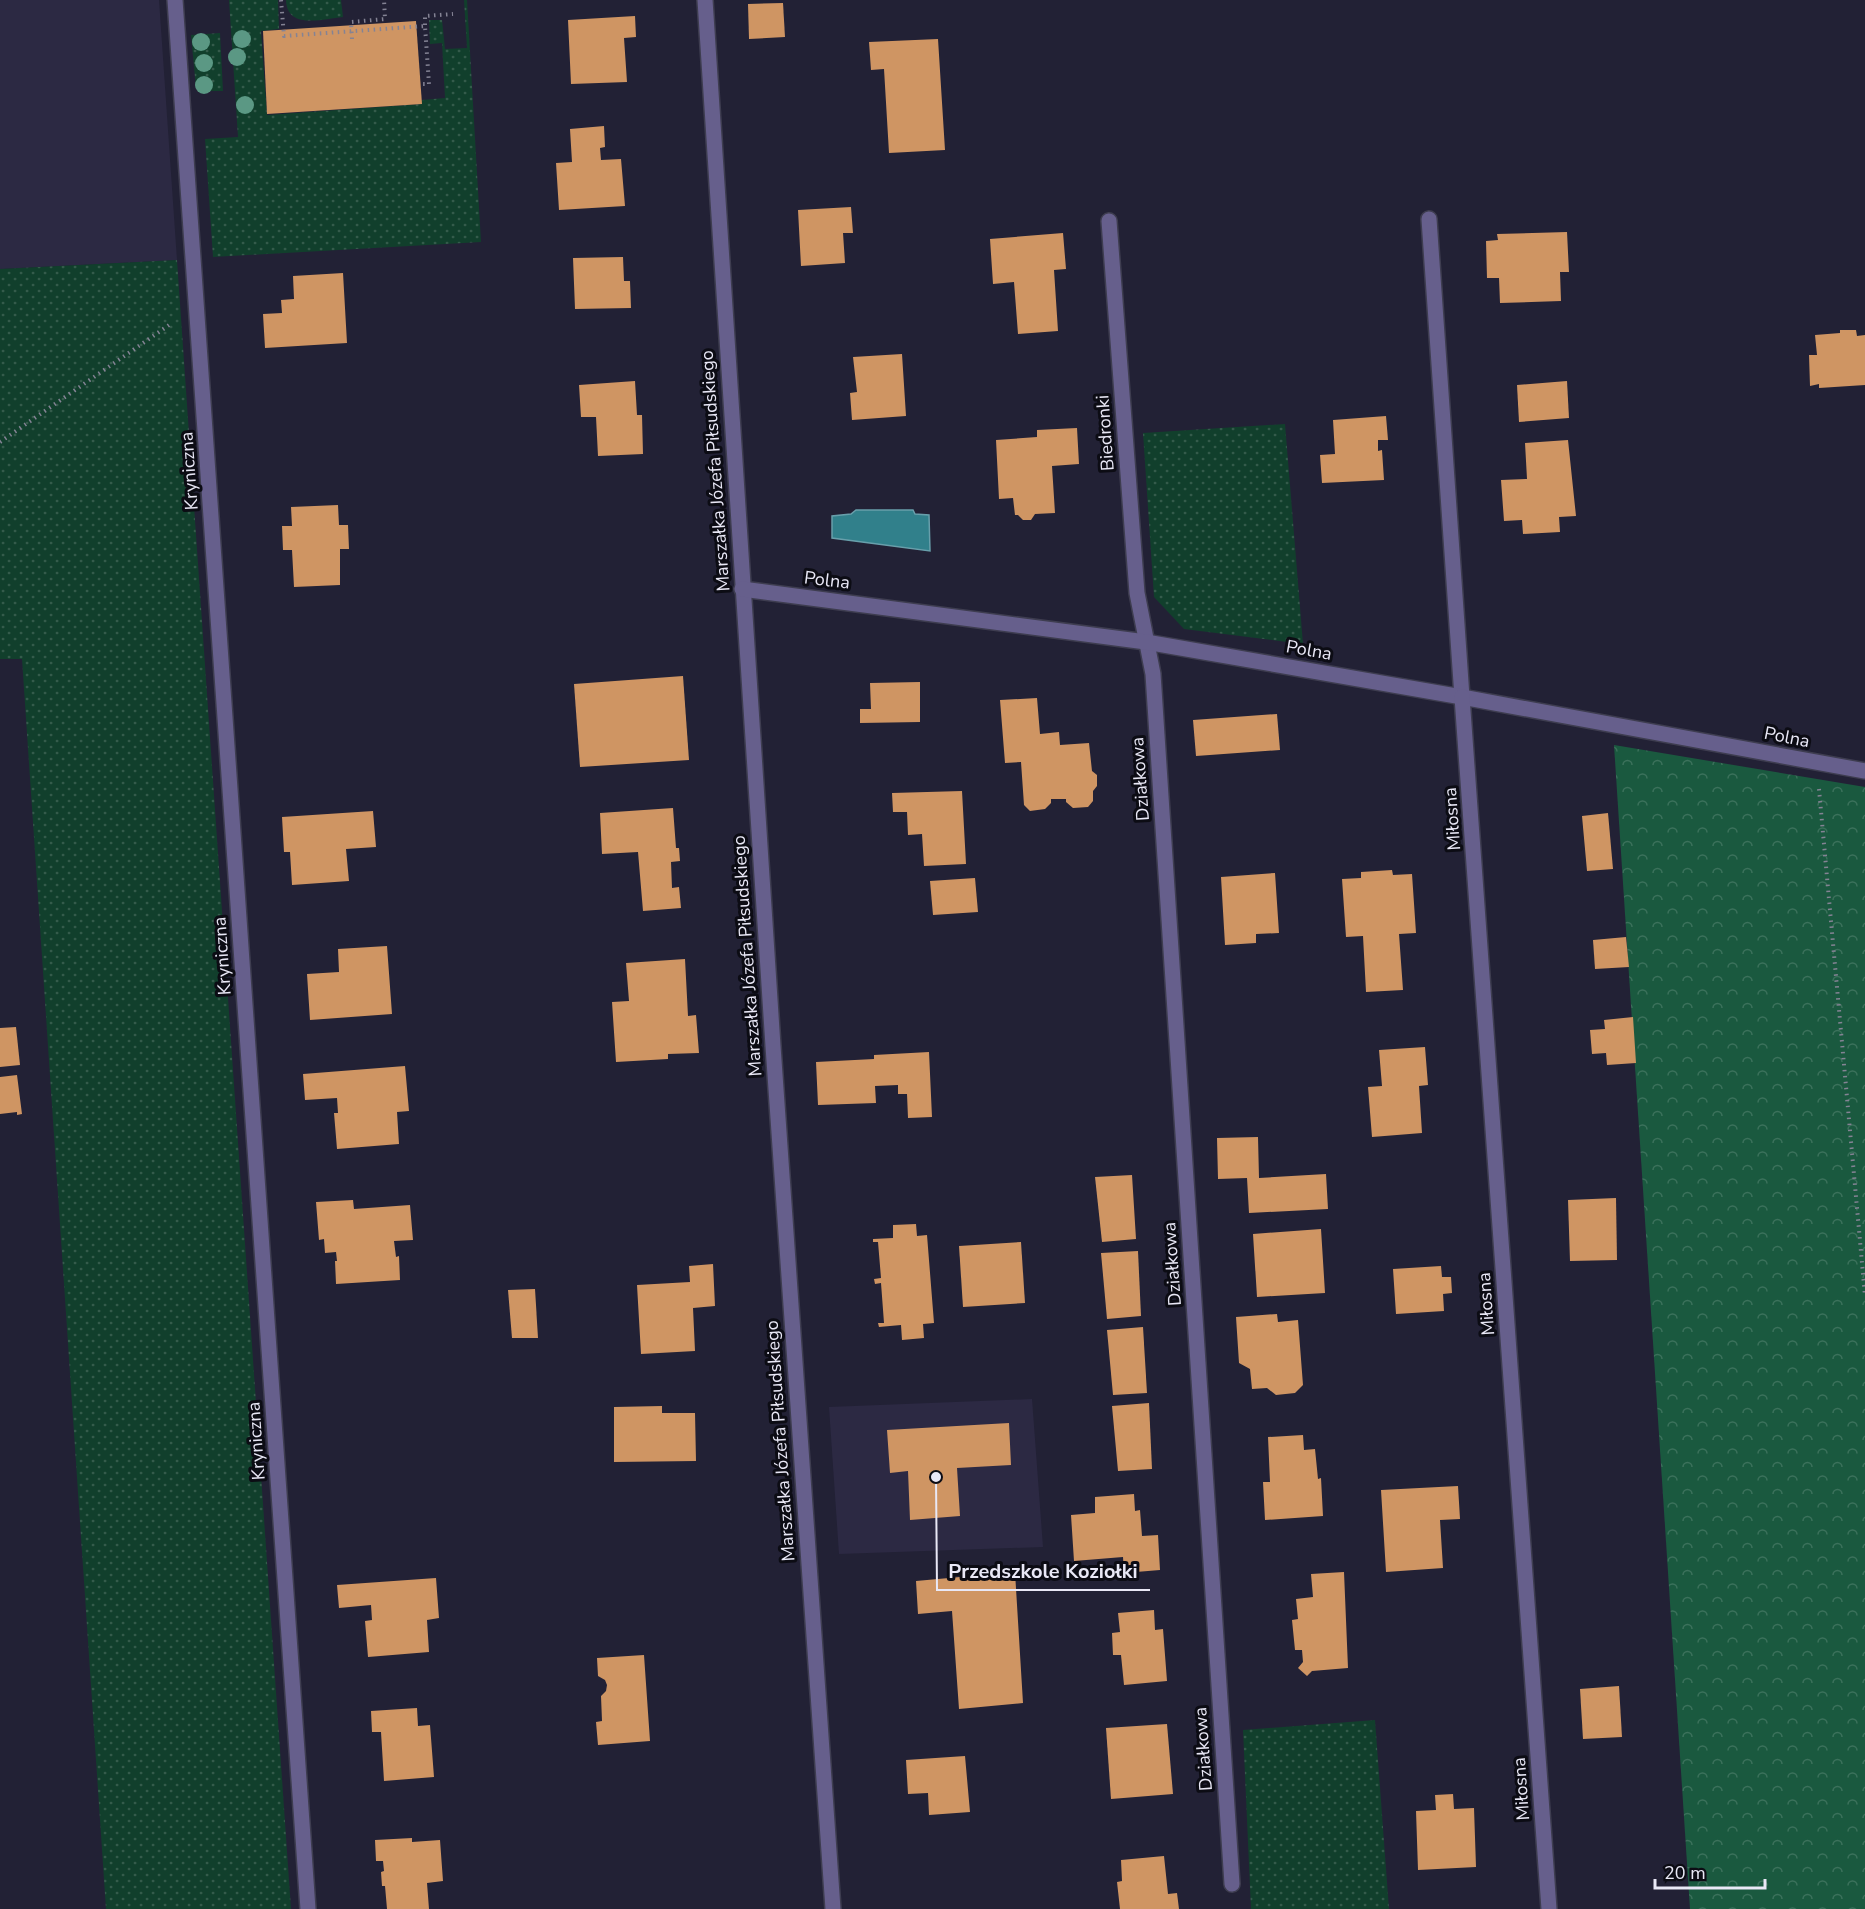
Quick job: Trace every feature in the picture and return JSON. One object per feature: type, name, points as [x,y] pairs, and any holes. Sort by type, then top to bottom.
[{"type":"street","name":"Kryniczna","points":[[175,0],[308,1909]]},
{"type":"street","name":"Marszałka Józefa Piłsudskiego","points":[[705,0],[742,589],[833,1909]]},
{"type":"street","name":"Miłosna","points":[[1429,219],[1549,1909]]},
{"type":"street","name":"Biedronki","points":[[1109,222],[1137,593],[1146,642]]},
{"type":"street","name":"Polna","points":[[742,589],[1146,642],[1865,771]]},
{"type":"street","name":"Działkowa","points":[[1146,642],[1153,674],[1155,698],[1232,1884]]},
{"type":"path","points":[[281,0],[284,36],[425,26]]},
{"type":"path","points":[[352,39],[351,22],[385,19],[384,0]]},
{"type":"path","points":[[420,84],[429,84],[425,16],[453,14]]},
{"type":"path","points":[[0,442],[197,305]]},
{"type":"path","points":[[1817,763],[1865,1296]]},
{"type":"shaded area","points":[[0,0],[159,0],[177,260],[0,269]]},
{"type":"shaded area","points":[[229,0],[278,0],[279,29],[261,31],[267,115],[422,104],[422,100],[445,98],[442,43],[430,44],[429,20],[442,20],[445,49],[467,48],[464,0],[467,0],[481,242],[213,257],[205,139],[238,137]]},
{"type":"shaded area","points":[[286,0],[341,0],[343,17],[299,19],[292,16]]},
{"type":"shaded area","points":[[220,33],[223,91],[199,91],[196,88],[191,35]]},
{"type":"shaded area","points":[[177,260],[291,1909],[106,1909],[22,659],[0,659],[0,269]]},
{"type":"shaded area","points":[[1285,424],[1303,644],[1184,629],[1154,597],[1143,433]]},
{"type":"shaded area","points":[[856,510],[913,510],[915,514],[929,515],[930,551],[832,538],[832,516],[851,514]]},
{"type":"shaded area","points":[[1032,1399],[1043,1547],[839,1554],[829,1407]]},
{"type":"shaded area","points":[[1375,1720],[1389,1909],[1251,1909],[1243,1730]]},
{"type":"green space","points":[[1614,745],[1865,787],[1865,1909],[1690,1909]]},
{"type":"building","points":[[783,3],[785,37],[749,39],[748,4]]},
{"type":"building","points":[[635,16],[636,37],[624,38],[627,82],[571,84],[568,20]]},
{"type":"building","points":[[416,21],[422,104],[267,114],[263,31]]},
{"type":"building","points":[[938,39],[945,150],[889,153],[884,69],[871,70],[869,42]]},
{"type":"building","points":[[604,126],[605,147],[600,148],[601,160],[621,159],[625,206],[559,210],[556,163],[572,162],[570,129]]},
{"type":"building","points":[[851,207],[853,233],[843,233],[845,263],[801,266],[798,210]]},
{"type":"building","points":[[1567,232],[1569,272],[1560,272],[1561,301],[1500,303],[1499,278],[1487,278],[1486,241],[1498,240],[1497,234]]},
{"type":"building","points":[[1063,233],[1066,269],[1054,270],[1058,331],[1018,334],[1014,282],[993,284],[990,239]]},
{"type":"building","points":[[623,257],[624,281],[630,281],[631,308],[575,309],[573,258]]},
{"type":"building","points":[[343,273],[347,343],[265,348],[263,314],[282,313],[281,300],[294,299],[293,276]]},
{"type":"building","points":[[1840,330],[1856,330],[1857,336],[1865,335],[1865,385],[1819,388],[1819,384],[1810,386],[1809,355],[1817,355],[1815,335],[1840,333]]},
{"type":"building","points":[[902,354],[906,416],[852,420],[850,393],[857,392],[853,357]]},
{"type":"building","points":[[635,381],[637,415],[642,415],[643,454],[598,456],[596,417],[581,417],[579,385]]},
{"type":"building","points":[[1567,381],[1569,418],[1519,422],[1517,385]]},
{"type":"building","points":[[1386,416],[1388,440],[1378,440],[1378,451],[1382,450],[1384,480],[1322,483],[1320,455],[1335,454],[1333,420]]},
{"type":"building","points":[[1077,428],[1079,464],[1052,466],[1055,513],[1035,514],[1031,520],[1023,520],[1015,515],[1013,498],[999,499],[996,440],[1037,437],[1037,430]]},
{"type":"building","points":[[1568,440],[1576,516],[1559,517],[1560,532],[1523,534],[1522,520],[1504,521],[1501,480],[1527,479],[1525,443]]},
{"type":"building","points":[[338,505],[339,525],[348,525],[349,549],[340,549],[340,585],[294,587],[292,550],[283,550],[282,526],[292,526],[291,507]]},
{"type":"building","points":[[683,676],[689,760],[580,767],[574,684]]},
{"type":"building","points":[[920,682],[920,722],[860,723],[860,709],[871,709],[870,683]]},
{"type":"building","points":[[1037,698],[1040,734],[1059,732],[1060,745],[1089,743],[1092,771],[1097,775],[1097,786],[1093,791],[1093,801],[1088,807],[1073,808],[1066,802],[1066,799],[1051,799],[1051,803],[1045,809],[1030,811],[1024,805],[1021,762],[1005,763],[1000,700]]},
{"type":"building","points":[[1277,714],[1280,750],[1196,756],[1193,720]]},
{"type":"building","points":[[962,791],[966,864],[924,866],[922,834],[908,835],[907,812],[893,812],[892,793]]},
{"type":"building","points":[[673,808],[676,848],[679,848],[680,861],[671,862],[672,888],[679,887],[681,908],[643,911],[638,852],[602,854],[600,813]]},
{"type":"building","points":[[373,811],[376,847],[346,849],[349,881],[292,885],[290,852],[284,852],[282,817]]},
{"type":"building","points":[[1608,813],[1613,869],[1587,871],[1582,816]]},
{"type":"building","points":[[1392,870],[1393,875],[1412,874],[1416,933],[1399,934],[1403,990],[1366,992],[1363,936],[1346,937],[1342,879],[1361,878],[1361,872]]},
{"type":"building","points":[[1275,873],[1279,933],[1256,934],[1256,943],[1225,945],[1221,877]]},
{"type":"building","points":[[975,878],[978,912],[933,915],[930,881]]},
{"type":"building","points":[[1626,937],[1629,967],[1595,969],[1593,940]]},
{"type":"building","points":[[387,946],[392,1014],[310,1020],[307,974],[339,972],[338,949]]},
{"type":"building","points":[[685,959],[688,1016],[696,1015],[699,1053],[668,1054],[668,1059],[616,1062],[612,1002],[629,1001],[626,963]]},
{"type":"building","points":[[1633,1017],[1636,1063],[1607,1065],[1606,1053],[1592,1054],[1590,1030],[1605,1029],[1604,1020]]},
{"type":"building","points":[[16,1027],[20,1065],[0,1067],[0,1028]]},
{"type":"building","points":[[1425,1047],[1428,1085],[1419,1086],[1422,1133],[1372,1137],[1368,1087],[1382,1086],[1379,1050]]},
{"type":"building","points":[[929,1052],[932,1117],[908,1118],[907,1094],[898,1094],[898,1085],[875,1086],[876,1103],[818,1105],[816,1062],[874,1059],[874,1055]]},
{"type":"building","points":[[405,1066],[409,1111],[397,1112],[399,1144],[337,1149],[334,1113],[338,1113],[337,1098],[305,1100],[303,1074]]},
{"type":"building","points":[[17,1075],[22,1114],[17,1115],[17,1112],[0,1114],[0,1077]]},
{"type":"building","points":[[1258,1137],[1259,1178],[1326,1174],[1328,1209],[1249,1213],[1247,1178],[1218,1179],[1217,1138]]},
{"type":"building","points":[[1132,1175],[1136,1239],[1102,1242],[1095,1177]]},
{"type":"building","points":[[1616,1198],[1617,1260],[1570,1261],[1568,1200]]},
{"type":"building","points":[[353,1200],[354,1209],[410,1205],[413,1240],[394,1241],[396,1257],[399,1256],[400,1280],[336,1284],[336,1252],[325,1253],[324,1239],[319,1240],[316,1202]]},
{"type":"building","points":[[916,1224],[917,1236],[927,1235],[934,1323],[923,1324],[924,1338],[902,1340],[901,1325],[879,1327],[878,1323],[884,1323],[881,1283],[875,1284],[874,1279],[881,1278],[878,1242],[873,1242],[873,1239],[893,1238],[893,1225]]},
{"type":"building","points":[[1321,1229],[1325,1293],[1257,1297],[1253,1234]]},
{"type":"building","points":[[1021,1242],[1025,1303],[963,1307],[959,1246]]},
{"type":"building","points":[[1138,1251],[1141,1316],[1107,1319],[1101,1253]]},
{"type":"building","points":[[713,1264],[715,1306],[693,1308],[695,1351],[641,1354],[637,1285],[690,1282],[689,1266]]},
{"type":"building","points":[[1441,1266],[1442,1277],[1451,1277],[1452,1293],[1443,1294],[1444,1311],[1396,1314],[1393,1269]]},
{"type":"building","points":[[535,1289],[538,1338],[512,1338],[508,1290]]},
{"type":"building","points":[[1277,1314],[1278,1322],[1298,1320],[1303,1385],[1295,1393],[1276,1395],[1267,1388],[1252,1389],[1250,1369],[1239,1363],[1236,1317]]},
{"type":"building","points":[[1143,1327],[1147,1393],[1113,1395],[1107,1330]]},
{"type":"building","points":[[1149,1403],[1152,1469],[1118,1471],[1112,1406]]},
{"type":"building","points":[[662,1406],[662,1413],[695,1413],[696,1461],[614,1462],[614,1407]]},
{"type":"building","points":[[1009,1423],[1011,1465],[957,1468],[960,1516],[910,1520],[908,1471],[890,1473],[887,1430]]},
{"type":"building","points":[[1303,1435],[1304,1450],[1315,1449],[1318,1479],[1321,1478],[1323,1516],[1265,1520],[1263,1482],[1270,1482],[1268,1437]]},
{"type":"building","points":[[1458,1486],[1460,1519],[1440,1520],[1443,1568],[1386,1572],[1381,1490]]},
{"type":"building","points":[[1134,1494],[1135,1511],[1140,1510],[1142,1536],[1158,1535],[1160,1570],[1124,1573],[1123,1557],[1074,1561],[1071,1515],[1095,1513],[1095,1497]]},
{"type":"building","points":[[1015,1572],[1023,1703],[959,1709],[952,1611],[918,1614],[916,1581]]},
{"type":"building","points":[[1344,1572],[1348,1668],[1312,1671],[1307,1676],[1298,1668],[1303,1662],[1302,1650],[1295,1650],[1292,1620],[1298,1619],[1296,1599],[1313,1597],[1311,1574]]},
{"type":"building","points":[[436,1578],[439,1618],[427,1620],[429,1652],[368,1657],[365,1621],[372,1620],[371,1605],[339,1608],[337,1585]]},
{"type":"building","points":[[1154,1610],[1155,1630],[1163,1629],[1167,1681],[1124,1685],[1121,1655],[1113,1655],[1112,1633],[1120,1632],[1118,1613]]},
{"type":"building","points":[[644,1655],[650,1741],[598,1745],[596,1722],[602,1721],[601,1696],[606,1691],[607,1685],[605,1680],[598,1676],[597,1658]]},
{"type":"building","points":[[1619,1686],[1622,1737],[1583,1739],[1580,1689]]},
{"type":"building","points":[[417,1708],[418,1726],[430,1725],[434,1777],[384,1781],[381,1732],[372,1732],[371,1711]]},
{"type":"building","points":[[1167,1724],[1173,1794],[1111,1799],[1106,1728]]},
{"type":"building","points":[[965,1756],[970,1812],[929,1815],[928,1793],[908,1794],[906,1760]]},
{"type":"building","points":[[1453,1794],[1454,1809],[1474,1808],[1476,1867],[1418,1870],[1416,1811],[1436,1810],[1435,1795]]},
{"type":"building","points":[[412,1838],[412,1842],[440,1840],[443,1881],[427,1883],[429,1909],[387,1909],[385,1886],[382,1886],[383,1861],[376,1861],[375,1840]]},
{"type":"building","points":[[1164,1856],[1168,1894],[1177,1893],[1179,1909],[1120,1909],[1117,1882],[1122,1881],[1121,1860]]},
{"type":"place","name":"Przedszkole Koziołki","points":[[936,1477]]}]
